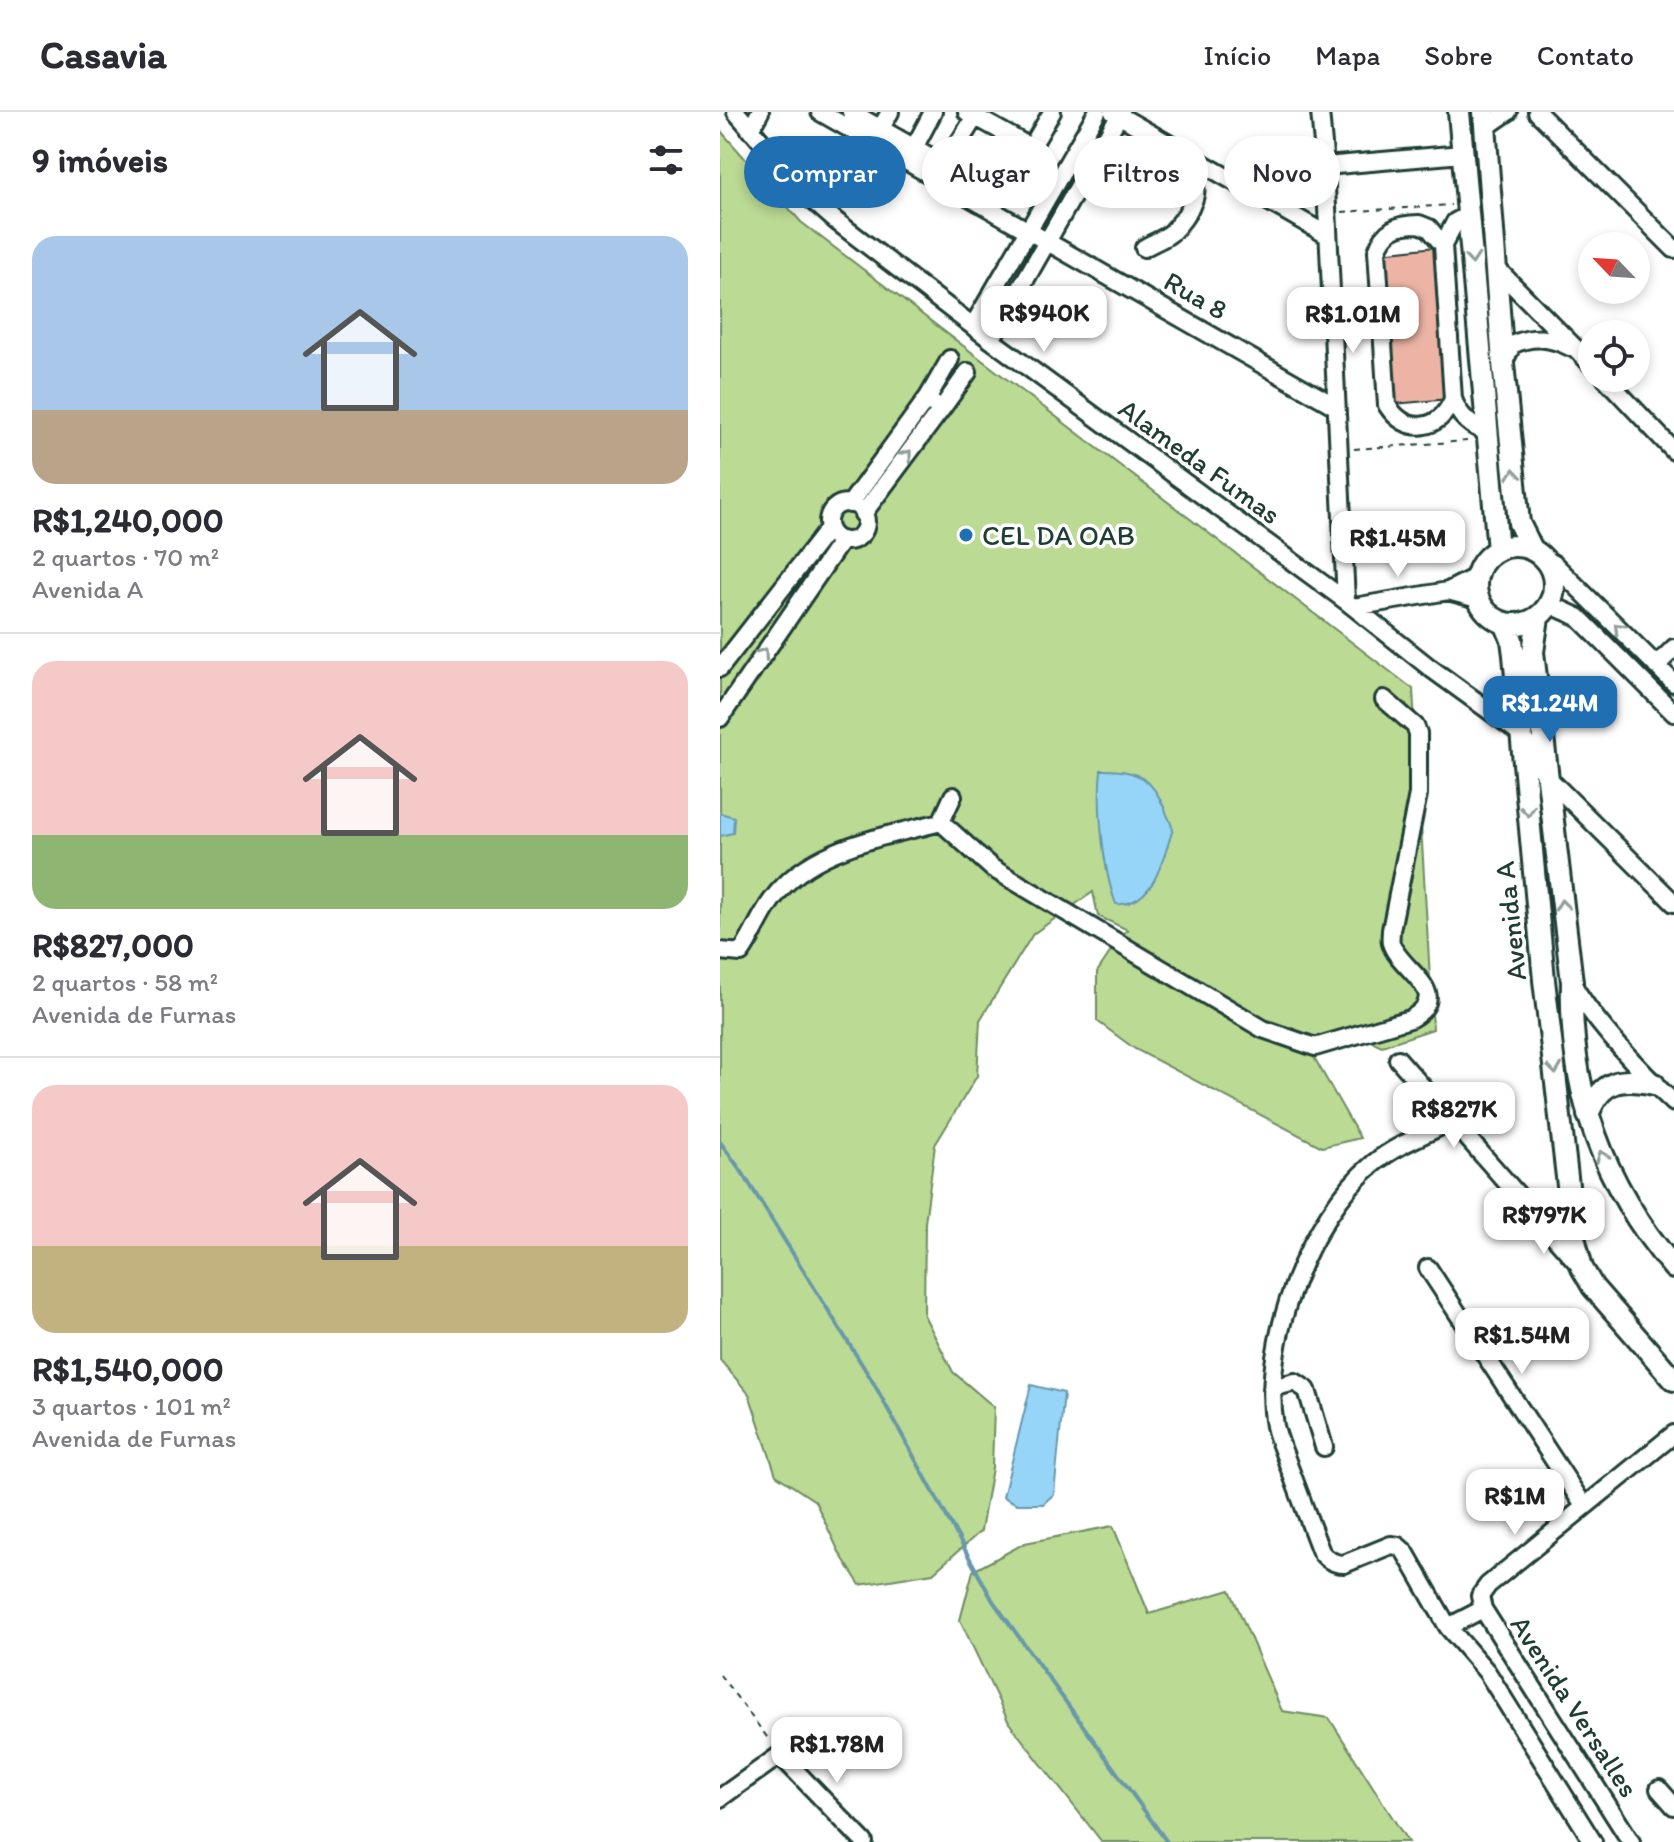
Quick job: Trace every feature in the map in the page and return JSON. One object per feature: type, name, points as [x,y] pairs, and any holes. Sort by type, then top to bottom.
[{"type":"main road","points":[[1459,112],[1462,210],[1482,436],[1498,550]]},
{"type":"main road","points":[[1485,122],[1503,363],[1519,523],[1552,575],[1552,595],[1543,610],[1522,623],[1505,623],[1484,610],[1478,599],[1477,576],[1488,556],[1511,546],[1537,553]]},
{"type":"main road","name":"Avenida A","points":[[1543,610],[1533,652],[1572,982]]},
{"type":"main road","name":"Avenida A","points":[[1505,623],[1512,640],[1544,980],[1574,1237],[1582,1268]]},
{"type":"main road","points":[[1572,982],[1571,1025],[1588,1115],[1609,1173],[1641,1226],[1674,1268]]},
{"type":"main road","points":[[1588,1115],[1597,1097],[1607,1087],[1620,1081],[1634,1080],[1654,1084]]},
{"type":"main road","points":[[1582,1268],[1593,1287],[1674,1380]]},
{"type":"street","name":"Alameda Fumas","points":[[736,112],[811,199],[991,340],[1520,733]]},
{"type":"street","points":[[750,130],[760,112]]},
{"type":"street","name":"Rua 8","points":[[820,112],[1335,406]]},
{"type":"street","points":[[851,112],[922,152]]},
{"type":"street","points":[[881,128],[890,112]]},
{"type":"street","points":[[914,148],[933,112]]},
{"type":"street","points":[[1039,136],[1052,112]]},
{"type":"street","points":[[973,326],[1097,112]]},
{"type":"street","points":[[1320,112],[1322,136]]},
{"type":"street","points":[[1485,122],[1492,123],[1508,112]]},
{"type":"street","points":[[991,340],[1117,113],[1327,235]]},
{"type":"street","points":[[1536,113],[1674,249]]},
{"type":"street","points":[[961,136],[973,114],[1011,136]]},
{"type":"street","points":[[1144,248],[1170,234],[1188,210],[1196,192],[1195,183],[1189,176],[1153,166],[1142,158],[1142,150],[1151,134]]},
{"type":"street","points":[[1340,165],[1462,154]]},
{"type":"street","points":[[1326,208],[1335,406],[1350,604],[1448,591],[1477,576]]},
{"type":"street","points":[[1462,210],[1443,245],[1453,399],[1467,422],[1482,436]]},
{"type":"street","points":[[1443,245],[1429,228],[1406,224],[1387,232],[1377,251],[1387,405],[1401,421],[1422,426],[1442,418],[1453,399]]},
{"type":"street","points":[[1496,268],[1578,350]]},
{"type":"street","points":[[1503,363],[1512,345],[1529,338],[1547,338],[1578,354]]},
{"type":"street","points":[[856,509],[950,359]]},
{"type":"street","points":[[856,509],[940,411],[968,372]]},
{"type":"street","points":[[1618,392],[1674,451]]},
{"type":"street","points":[[928,397],[940,411]]},
{"type":"street","points":[[837,506],[856,509],[865,526],[859,536],[848,541],[836,538],[828,522],[832,510],[837,506]]},
{"type":"street","points":[[720,668],[829,528]]},
{"type":"street","points":[[720,718],[842,540]]},
{"type":"street","points":[[1537,553],[1554,564],[1674,683]]},
{"type":"street","points":[[1448,591],[1478,599]]},
{"type":"street","points":[[1543,610],[1578,617],[1674,713]]},
{"type":"street","points":[[1656,666],[1674,648]]},
{"type":"street","points":[[941,822],[992,868],[1263,1029],[1315,1047],[1410,1019],[1420,1014],[1427,1004],[1428,995],[1424,986],[1391,943],[1418,794],[1418,733],[1417,728],[1384,699]]},
{"type":"street","points":[[1520,733],[1546,776],[1674,903]]},
{"type":"street","points":[[941,822],[953,796]]},
{"type":"street","points":[[720,951],[741,953],[772,898],[801,869],[857,844],[941,822]]},
{"type":"street","name":"Avenida A","points":[[1572,982],[1581,999],[1674,1103]]},
{"type":"street","points":[[1398,1059],[1582,1268]]},
{"type":"street","points":[[1454,1120],[1376,1161],[1345,1193],[1310,1250],[1282,1317],[1275,1350],[1272,1388],[1275,1428],[1321,1552],[1331,1561],[1344,1564],[1391,1545],[1405,1552],[1448,1627],[1487,1672],[1593,1842]]},
{"type":"street","points":[[1536,1218],[1574,1237]]},
{"type":"street","points":[[1428,1268],[1584,1506]]},
{"type":"street","points":[[1272,1388],[1295,1382],[1307,1390],[1324,1447]]},
{"type":"street","points":[[1448,1627],[1481,1602],[1488,1585],[1674,1434]]},
{"type":"street","name":"Avenida Versalles","points":[[1481,1602],[1631,1842]]},
{"type":"street","points":[[720,1798],[780,1755],[864,1842]]},
{"type":"street","points":[[1659,1789],[1674,1806]]},
{"type":"path","points":[[1331,213],[1462,210]]},
{"type":"path","points":[[1349,450],[1482,436]]},
{"type":"path","points":[[720,1675],[780,1755]]},
{"type":"green space","name":"CEL DA OAB","points":[[720,130],[744,157],[744,208],[789,208],[801,222],[1413,689],[1433,1029],[1382,1046],[1357,1035],[1311,1052],[1360,1138],[1322,1147],[1135,1049],[1097,1021],[1097,972],[1128,930],[1098,916],[1093,892],[1033,934],[980,1020],[977,1076],[935,1145],[925,1223],[924,1315],[953,1372],[994,1407],[992,1468],[981,1531],[933,1573],[860,1585],[840,1554],[815,1501],[776,1475],[749,1394],[720,1360]]},
{"type":"green space","points":[[1113,1526],[1149,1614],[1230,1590],[1282,1711],[1329,1718],[1408,1842],[1102,1842],[1009,1723],[960,1620],[973,1571],[1025,1543]]},
{"type":"water","points":[[1101,770],[1131,773],[1149,783],[1173,829],[1155,878],[1140,898],[1129,903],[1116,904],[1111,890],[1101,820]]},
{"type":"water","points":[[720,813],[734,817],[733,833],[720,836]]},
{"type":"water","points":[[1031,1385],[1064,1393],[1054,1494],[1043,1504],[1017,1504],[1003,1497]]},
{"type":"building","points":[[1435,247],[1449,399],[1394,404],[1381,253]]},
{"type":"waterway","points":[[720,1142],[742,1172],[873,1382],[993,1601],[1167,1842]]},
{"type":"place","name":"CEL DA OAB","points":[[966,535]]}]
